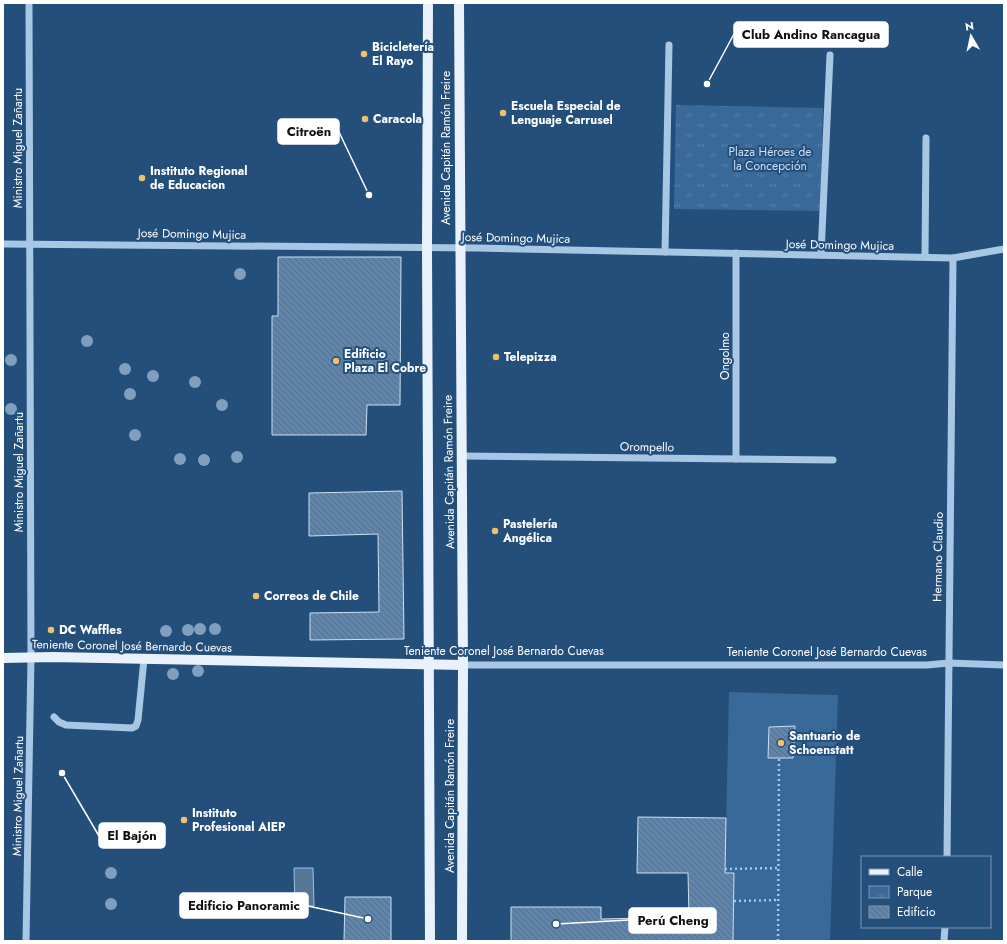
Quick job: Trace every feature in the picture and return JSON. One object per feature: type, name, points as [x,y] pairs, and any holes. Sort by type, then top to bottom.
[{"type":"main road","name":"Avenida Capitán Ramón Freire","points":[[428,3],[427,247],[430,941]]},
{"type":"main road","name":"Avenida Capitán Ramón Freire","points":[[459,3],[463,665],[462,941]]},
{"type":"main road","name":"Teniente Coronel José Bernardo Cuevas","points":[[3,658],[463,665]]},
{"type":"street","name":"Ministro Miguel Zañartu","points":[[26,941],[31,658],[29,3]]},
{"type":"street","points":[[665,252],[669,45]]},
{"type":"street","points":[[821,255],[830,55]]},
{"type":"street","points":[[925,257],[926,138]]},
{"type":"street","name":"José Domingo Mujica","points":[[3,244],[427,247],[953,258],[1004,250]]},
{"type":"street","name":"Ongolmo","points":[[736,253],[736,459]]},
{"type":"street","name":"Hermano Claudio","points":[[946,856],[953,258]]},
{"type":"street","name":"Orompello","points":[[461,456],[833,460]]},
{"type":"street","points":[[54,717],[59,722],[66,725],[132,728],[136,726],[138,720],[144,659]]},
{"type":"street","name":"Teniente Coronel José Bernardo Cuevas","points":[[463,665],[927,665],[949,663],[1004,665]]},
{"type":"street","points":[[944,941],[945,928]]},
{"type":"path","points":[[778,941],[779,758]]},
{"type":"path","points":[[725,868],[779,868]]},
{"type":"path","points":[[734,901],[778,900]]},
{"type":"green space","name":"Plaza Héroes de la Concepción","points":[[676,105],[823,108],[820,211],[674,209]]},
{"type":"green space","points":[[729,692],[838,695],[830,941],[733,941],[734,873],[725,873]]},
{"type":"shaded area","points":[[294,868],[313,868],[314,906],[295,907]]},
{"type":"building","name":"Edificio Plaza El Cobre","points":[[278,257],[401,257],[400,405],[367,405],[366,435],[272,435],[272,316],[278,316]]},
{"type":"building","points":[[402,491],[404,639],[310,640],[310,613],[379,612],[378,534],[309,536],[309,493]]},
{"type":"building","name":"Santuario de Schoenstatt","points":[[795,726],[793,758],[768,758],[769,727]]},
{"type":"building","points":[[638,817],[726,818],[725,873],[734,873],[733,941],[511,941],[511,907],[601,907],[601,919],[689,917],[688,873],[637,873]]},
{"type":"building","points":[[345,897],[391,897],[391,941],[344,941]]},
{"type":"place","name":"Bicicletería El Rayo","points":[[364,54]]},
{"type":"place","name":"Club Andino Rancagua","points":[[707,84]]},
{"type":"place","name":"Escuela Especial de Lenguaje Carrusel","points":[[503,113]]},
{"type":"place","name":"Caracola","points":[[365,119]]},
{"type":"place","name":"Instituto Regional de Educacion","points":[[142,178]]},
{"type":"place","name":"Citroën","points":[[369,195]]},
{"type":"place","name":"Telepizza","points":[[496,357]]},
{"type":"place","name":"Edificio Plaza El Cobre","points":[[336,361]]},
{"type":"place","name":"Pastelería Angélica","points":[[495,531]]},
{"type":"place","name":"Correos de Chile","points":[[256,596]]},
{"type":"place","name":"DC Waffles","points":[[51,630]]},
{"type":"place","name":"Santuario de Schoenstatt","points":[[781,743]]},
{"type":"place","name":"El Bajón","points":[[62,773]]},
{"type":"place","name":"Instituto Profesional AIEP","points":[[184,820]]},
{"type":"place","name":"Edificio Panoramic","points":[[368,919]]},
{"type":"place","name":"Perú Cheng","points":[[556,924]]}]
